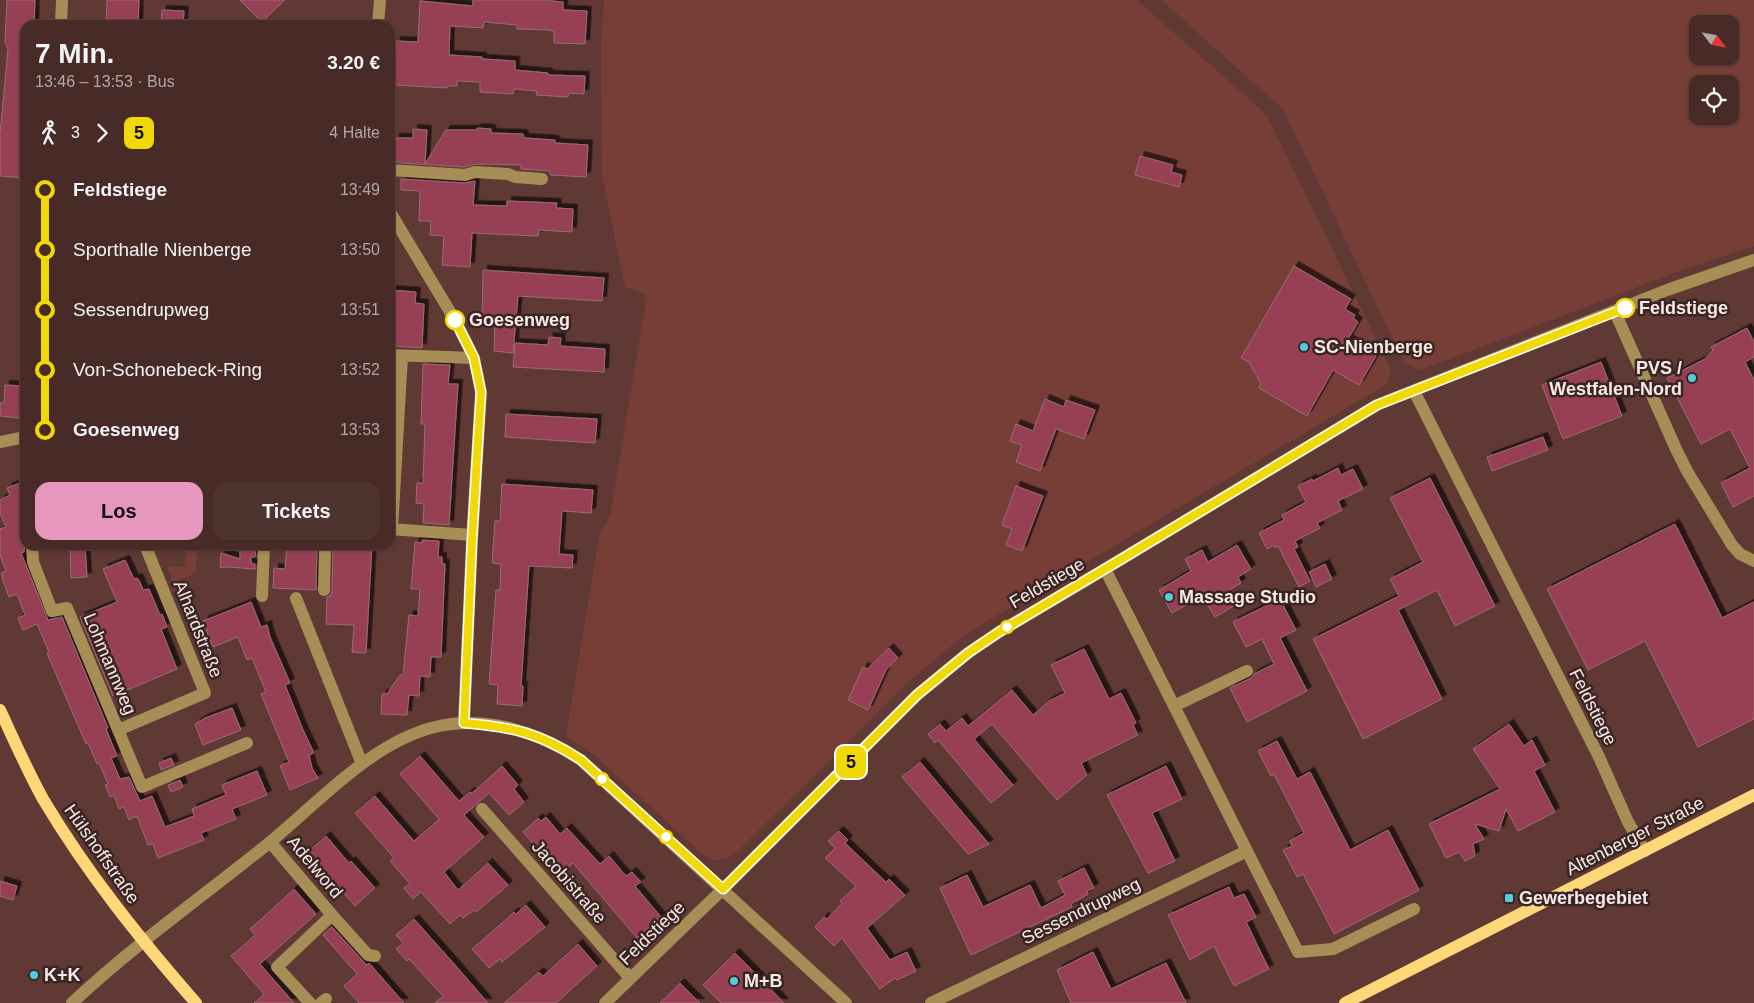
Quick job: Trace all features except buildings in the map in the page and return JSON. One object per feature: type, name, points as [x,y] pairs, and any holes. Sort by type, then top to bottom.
[{"type":"main road","name":"Hülshoffstraße","points":[[0,710],[25,764],[44,799],[97,882],[143,942],[196,1003]]},
{"type":"main road","name":"Altenberger Straße","points":[[1345,1003],[1754,795]]},
{"type":"street","points":[[61,20],[62,0]]},
{"type":"street","points":[[378,20],[380,0]]},
{"type":"street","points":[[395,170],[465,175],[475,172],[542,179]]},
{"type":"street","points":[[395,220],[455,320],[474,358],[481,392],[472,535],[464,723]]},
{"type":"street","name":"Feldstiege","points":[[605,1003],[910,703],[945,671],[999,632],[1377,405],[1667,290],[1754,260]]},
{"type":"street","points":[[1615,312],[1652,398],[1687,471],[1732,545],[1740,554],[1754,561]]},
{"type":"street","points":[[395,390],[396,355],[474,358]]},
{"type":"street","name":"Feldstiege","points":[[1414,391],[1599,757],[1628,822],[1645,851]]},
{"type":"street","points":[[0,442],[20,438]]},
{"type":"street","points":[[395,529],[472,535]]},
{"type":"street","name":"Lohmannweg","points":[[32,550],[33,562],[52,611],[67,608],[118,730]]},
{"type":"street","name":"Alhardstraße","points":[[118,730],[205,693],[147,550]]},
{"type":"street","points":[[262,596],[264,550]]},
{"type":"street","points":[[324,590],[325,550]]},
{"type":"street","points":[[1105,569],[1298,952],[1333,949],[1414,909]]},
{"type":"street","points":[[296,598],[362,764]]},
{"type":"street","points":[[1174,706],[1247,671]]},
{"type":"street","points":[[72,1003],[114,965],[270,842],[362,764],[409,736],[435,727],[464,723],[498,726],[530,733],[561,747],[581,760],[846,1003]]},
{"type":"street","points":[[118,730],[142,787],[247,743]]},
{"type":"street","name":"Jacobistraße","points":[[482,809],[630,978]]},
{"type":"street","name":"Adelword","points":[[270,842],[368,955],[375,956]]},
{"type":"street","name":"Sessendrupweg","points":[[931,1003],[1247,852]]},
{"type":"street","name":"Adelword","points":[[310,1003],[277,967],[332,915]]},
{"type":"shaded area","points":[[604,0],[1137,0],[1267,115],[1390,368],[1387,384],[966,634],[909,681],[735,854],[722,860],[710,858],[701,853],[594,755],[566,736],[600,532],[610,516],[647,295],[625,287],[602,176],[601,47]]},
{"type":"shaded area","points":[[1161,0],[1754,0],[1754,246],[1682,270],[1421,370],[1404,362],[1283,109]]},
{"type":"shaded area","points":[[187,550],[197,550],[196,573],[173,582],[167,566],[185,567]]},
{"type":"bus line","name":"5","points":[[455,320],[474,358],[481,392],[464,723],[498,726],[530,733],[561,747],[581,760],[723,889],[917,695],[968,653],[999,632],[1377,405],[1625,308]]},
{"type":"place","name":"Feldstiege","points":[[1625,308]]},
{"type":"place","name":"Goesenweg","points":[[455,320]]},
{"type":"place","name":"SC-Nienberge","points":[[1304,347]]},
{"type":"place","name":"PVS / Westfalen-Nord","points":[[1692,378]]},
{"type":"place","name":"Massage Studio","points":[[1169,597]]},
{"type":"place","name":"Gewerbegebiet","points":[[1509,898]]},
{"type":"place","name":"K+K","points":[[34,975]]},
{"type":"place","name":"M+B","points":[[734,981]]}]
